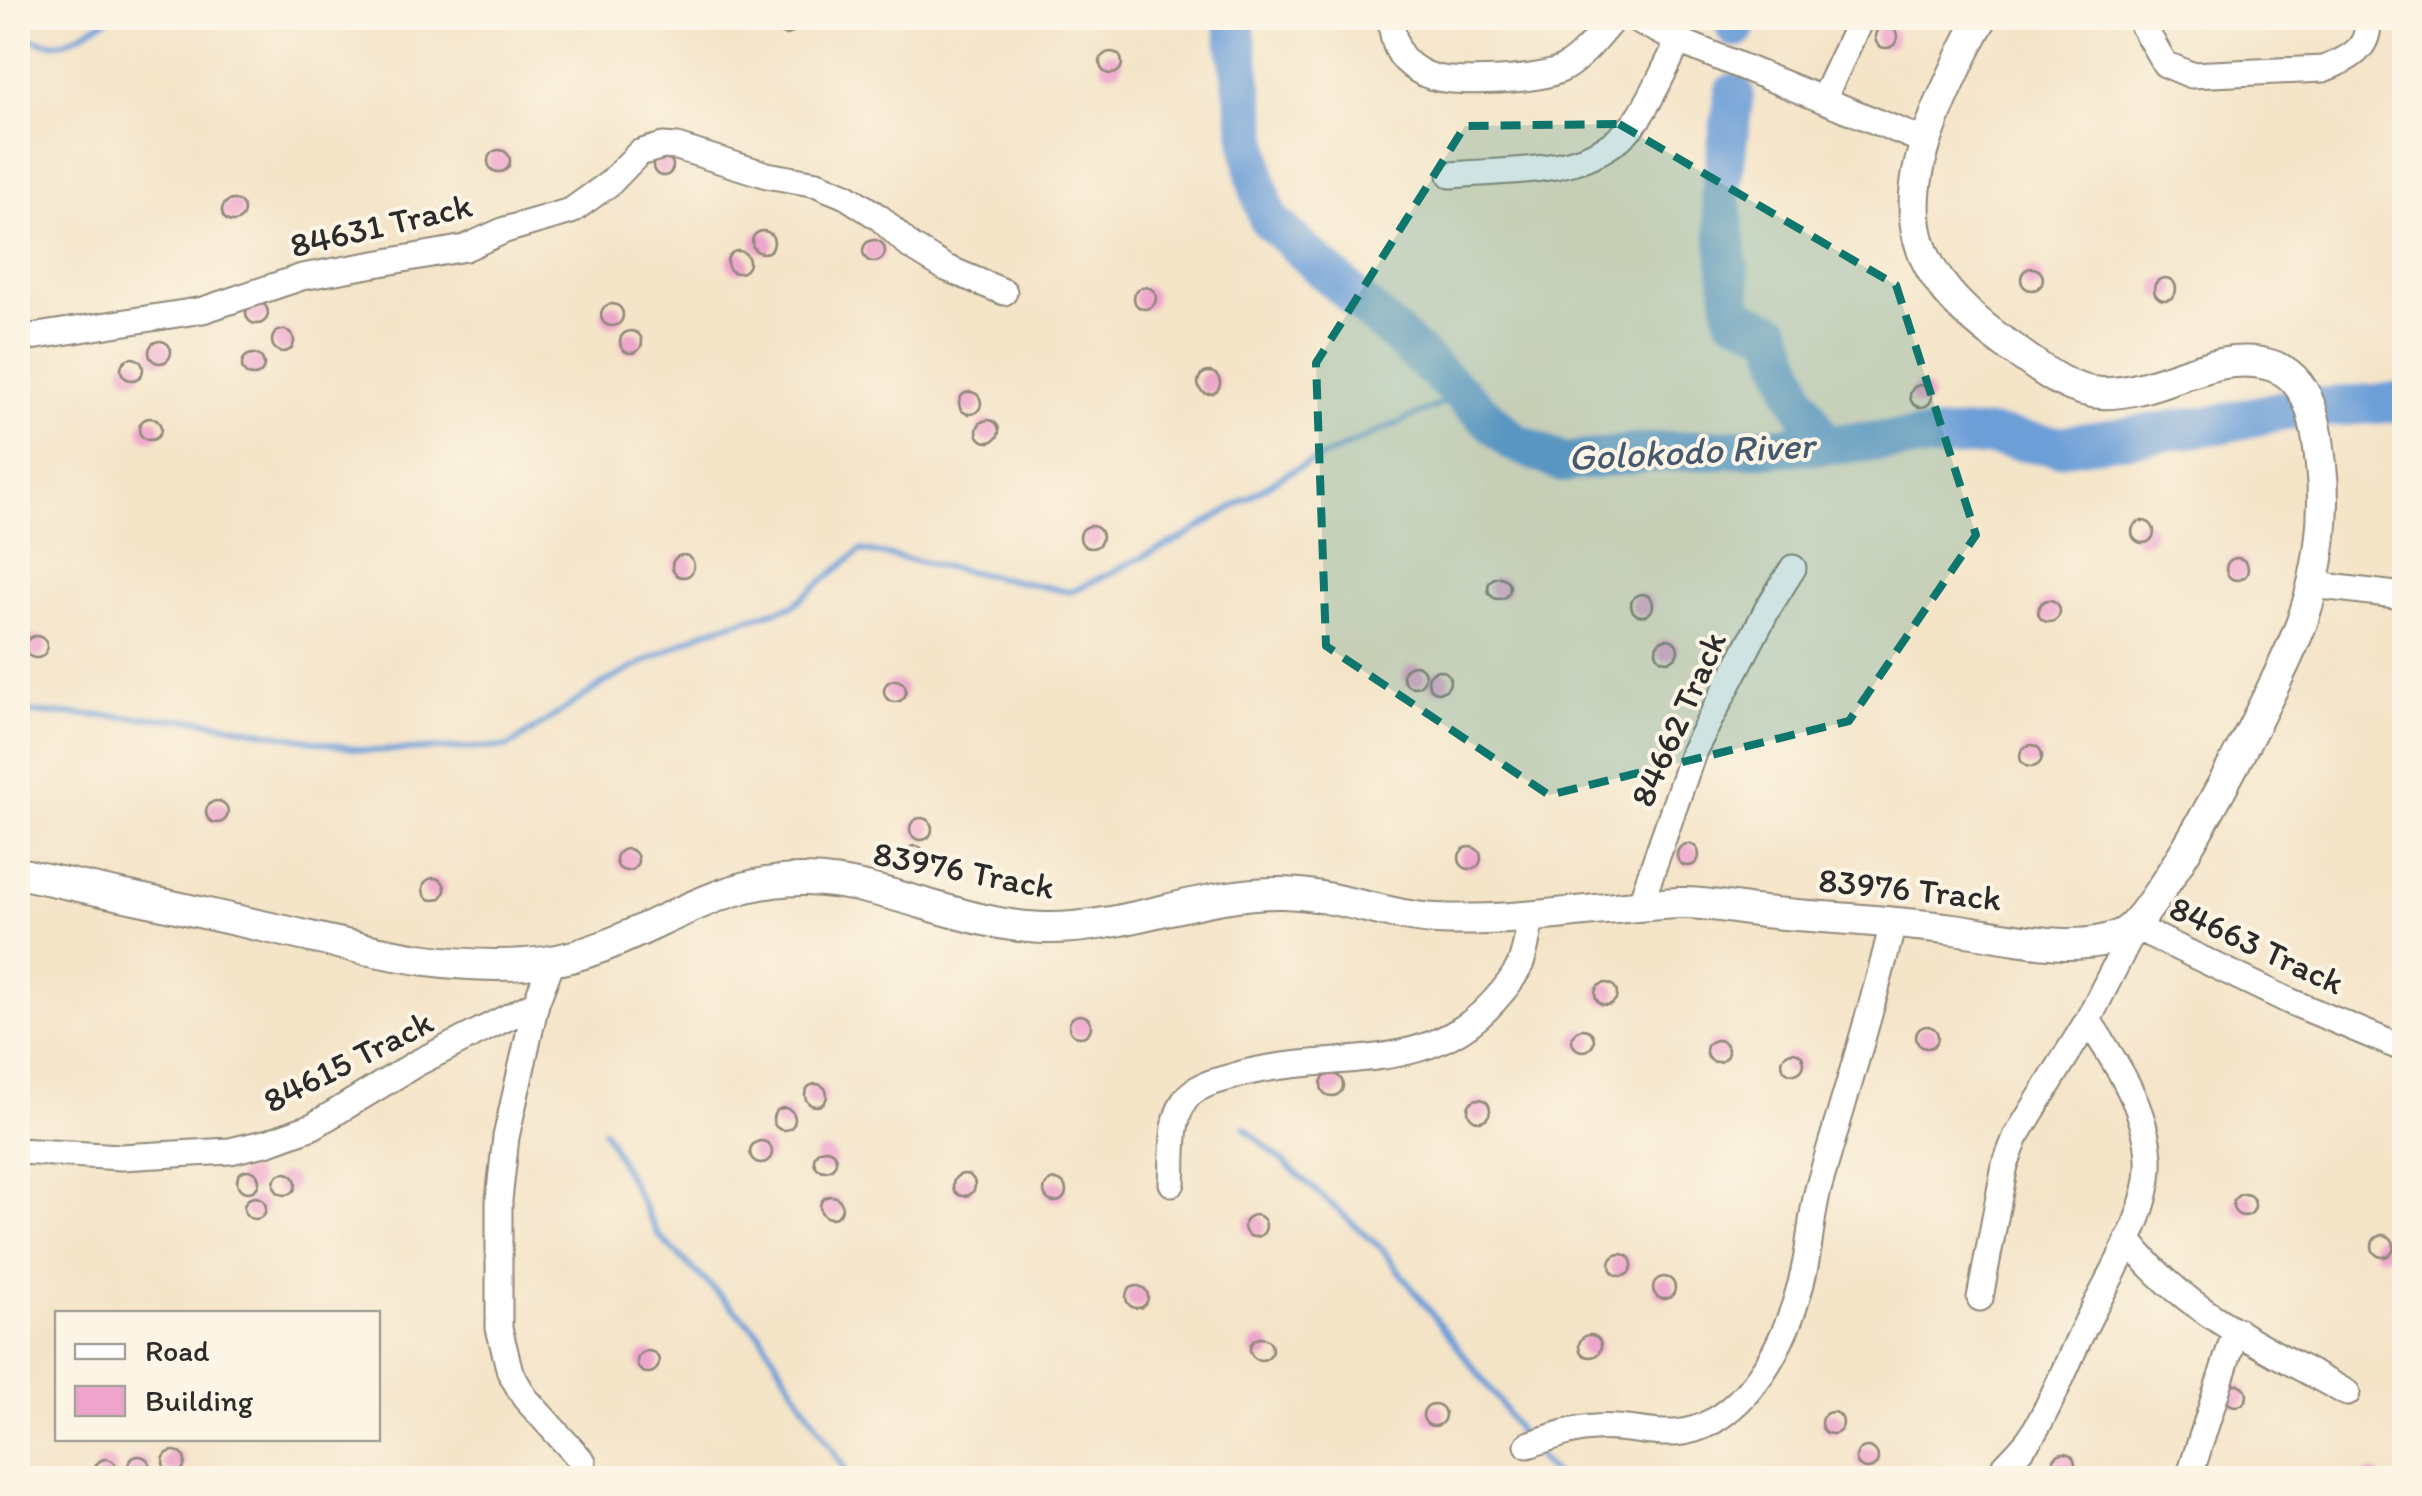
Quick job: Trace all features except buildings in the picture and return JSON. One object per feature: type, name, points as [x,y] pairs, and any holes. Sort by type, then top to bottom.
[{"type":"street","points":[[1390,18],[1397,50],[1409,64],[1434,77],[1463,79],[1536,78],[1551,74],[1585,51],[1614,18]]},
{"type":"street","points":[[1634,18],[1679,41],[1924,141]]},
{"type":"street","points":[[1822,99],[1861,18]]},
{"type":"street","points":[[1980,1298],[2005,1165],[2016,1137],[2088,1020],[2135,926],[2174,869],[2240,752],[2300,626],[2322,530],[2323,474],[2313,420],[2298,381],[2273,365],[2256,362],[2208,368],[2111,394],[2087,392],[2063,384],[1976,321],[1956,303],[1928,266],[1918,242],[1914,206],[1924,141],[1982,18]]},
{"type":"street","points":[[2138,18],[2165,64],[2190,75],[2323,69],[2342,62],[2362,46],[2367,18]]},
{"type":"street","points":[[1451,175],[1572,164],[1611,146],[1638,118],[1679,41]]},
{"type":"street","name":"84631 Track","points":[[18,340],[203,310],[302,277],[465,248],[505,230],[571,211],[610,183],[639,153],[663,146],[831,190],[880,218],[910,246],[946,268],[1004,292]]},
{"type":"street","name":"84662 Track","points":[[1640,905],[1694,750],[1793,568]]},
{"type":"street","points":[[2312,585],[2404,596]]},
{"type":"street","name":"83976 Track","points":[[18,873],[414,960],[504,964],[552,961],[620,941],[686,906],[758,883],[811,879],[1002,923],[1052,929],[1120,921],[1238,896],[1283,893],[1322,897],[1400,916],[1480,920],[1708,902],[1752,911],[1893,923],[2040,942],[2102,940],[2135,926]]},
{"type":"street","points":[[1172,1182],[1176,1125],[1184,1101],[1195,1090],[1255,1069],[1391,1055],[1430,1048],[1452,1038],[1484,1014],[1507,987],[1522,961],[1531,918]]},
{"type":"street","points":[[1528,1446],[1596,1427],[1677,1435],[1712,1422],[1740,1400],[1772,1358],[1790,1318],[1805,1265],[1817,1191],[1869,1022],[1893,923]]},
{"type":"street","name":"84663 Track","points":[[2135,926],[2289,1000],[2404,1049]]},
{"type":"street","points":[[552,961],[536,1003],[506,1138],[499,1200],[500,1328],[510,1372],[525,1398],[583,1462]]},
{"type":"street","name":"84615 Track","points":[[18,1151],[121,1158],[230,1151],[269,1142],[313,1126],[418,1063],[536,1003]]},
{"type":"street","points":[[1995,1478],[2034,1432],[2128,1239],[2146,1192],[2149,1158],[2140,1116],[2120,1069],[2088,1020]]},
{"type":"street","points":[[2128,1239],[2163,1280],[2236,1330],[2347,1392]]},
{"type":"street","points":[[2189,1478],[2236,1330]]},
{"type":"highlighted area","points":[[1619,124],[1896,285],[1976,535],[1849,721],[1549,795],[1326,646],[1316,363],[1465,126]]},
{"type":"waterway","points":[[18,34],[58,43],[110,18]]},
{"type":"waterway","name":"Golokodo River","points":[[1233,18],[1256,179],[1268,219],[1514,442],[1564,463],[1640,453],[1989,436],[2057,446],[2219,424],[2284,410],[2404,402]]},
{"type":"waterway","points":[[1736,18],[1736,28]]},
{"type":"waterway","points":[[1734,93],[1721,193],[1734,315],[1774,332],[1796,394],[1824,444]]},
{"type":"waterway","points":[[18,712],[200,720],[368,751],[508,747],[604,683],[705,631],[792,606],[861,550],[1071,592],[1188,535],[1289,472],[1461,395]]},
{"type":"waterway","points":[[1245,1128],[1382,1249],[1497,1398],[1523,1438]]},
{"type":"waterway","points":[[604,1130],[659,1236],[760,1334],[850,1478]]},
{"type":"waterway","points":[[1534,1452],[1557,1478]]}]
